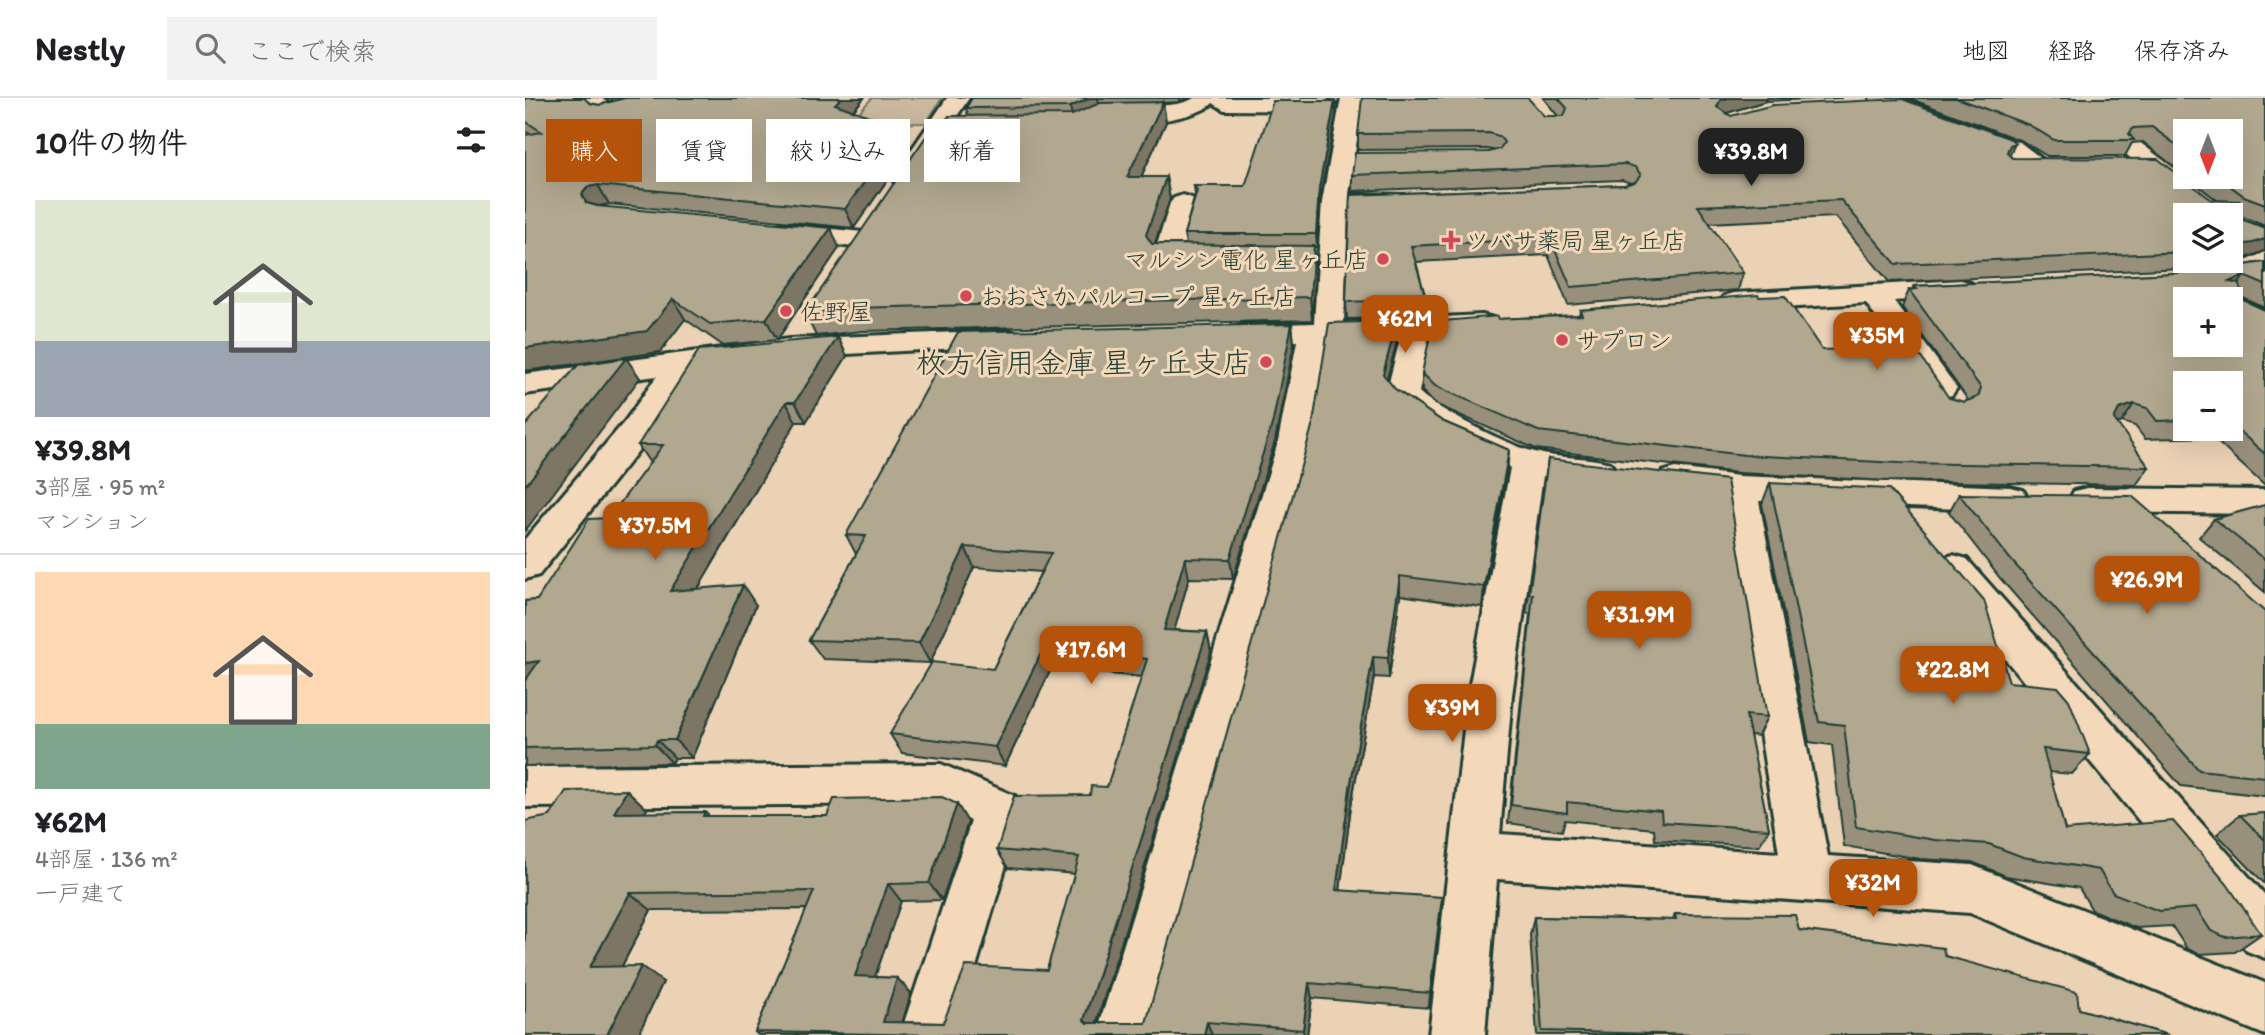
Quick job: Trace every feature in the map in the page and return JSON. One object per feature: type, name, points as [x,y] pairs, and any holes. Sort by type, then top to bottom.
[{"type":"street","points":[[586,98],[610,114],[663,98]]},
{"type":"street","points":[[944,119],[958,98]]},
{"type":"street","points":[[1098,111],[1185,112],[1215,100],[1352,101],[1335,202],[1334,258],[1322,332],[1295,442],[1124,1035]]},
{"type":"street","points":[[1858,106],[1889,101],[2013,148],[2038,165]]},
{"type":"street","points":[[893,195],[924,148]]},
{"type":"street","points":[[2121,154],[2156,166],[2204,203]]},
{"type":"street","points":[[1342,160],[1369,160]]},
{"type":"street","points":[[1999,167],[2064,165]]},
{"type":"street","points":[[1335,202],[1431,198]]},
{"type":"street","points":[[1183,203],[1167,258],[1223,258]]},
{"type":"street","points":[[756,230],[855,251],[878,218]]},
{"type":"street","points":[[2199,287],[2184,279],[2250,270],[2252,236]]},
{"type":"street","points":[[1306,258],[1334,258]]},
{"type":"street","points":[[1702,305],[1994,287]]},
{"type":"street","points":[[1874,293],[1954,407]]},
{"type":"street","points":[[1219,334],[1417,330],[1512,321]]},
{"type":"street","points":[[1417,330],[1402,394],[1420,413],[1528,463],[1739,488],[1890,496],[2044,499],[2138,485],[2171,520],[2265,502]]},
{"type":"street","points":[[525,384],[683,360],[797,338],[862,343],[1040,338]]},
{"type":"street","points":[[525,565],[638,428],[683,360]]},
{"type":"street","points":[[1457,1035],[1490,695],[1528,463]]},
{"type":"street","points":[[1739,488],[1808,880]]},
{"type":"street","points":[[1890,496],[2265,933]]},
{"type":"street","points":[[525,787],[941,784],[999,811],[928,1035]]},
{"type":"street","points":[[1474,855],[1808,880],[1972,889],[2265,1010]]},
{"type":"shaded area","points":[[872,98],[942,98],[929,119],[924,119],[924,123],[910,123],[910,119],[853,119]]},
{"type":"building","points":[[525,98],[584,98],[599,105],[625,98],[841,98],[835,104],[878,119],[766,119],[766,182],[864,182],[845,209],[598,185],[588,187],[582,194],[586,203],[597,206],[831,228],[766,319],[710,324],[673,299],[647,331],[525,348],[525,135],[542,132],[525,121]]},
{"type":"building","points":[[972,98],[1090,98],[1070,107],[966,108]]},
{"type":"building","points":[[1362,98],[1528,98],[1544,116],[1564,116],[1567,108],[1558,98],[1728,98],[1720,100],[1717,107],[1731,116],[1773,105],[1902,99],[2011,139],[2015,143],[2010,145],[2007,152],[2012,158],[2158,159],[2173,170],[2173,189],[2198,189],[2212,200],[2239,203],[2173,203],[2173,253],[1896,264],[1841,200],[1698,206],[1743,273],[1571,287],[1550,238],[1411,246],[1426,299],[1346,302],[1350,195],[1625,185],[1635,182],[1641,175],[1635,167],[1625,164],[1352,175],[1355,153],[1489,152],[1500,149],[1504,142],[1499,136],[1489,133],[1358,134]]},
{"type":"building","points":[[1956,98],[2265,98],[2265,204],[2234,189],[2243,189],[2243,119],[2173,119],[2173,142],[2152,127],[2133,128],[2129,134],[2134,140],[2054,140],[2029,125]]},
{"type":"building","points":[[1273,101],[1335,101],[1319,188],[1316,234],[1184,234],[1197,191],[1194,186],[1245,186]]},
{"type":"building","points":[[1163,102],[1127,177],[1166,177],[1146,235],[1152,244],[1314,246],[1310,297],[851,308],[805,313],[895,182],[910,182],[910,160],[924,139],[924,182],[1020,182],[1020,119],[947,119],[949,116],[1072,115],[1100,103]]},
{"type":"building","points":[[2243,220],[2265,228],[2265,239],[2243,244]]},
{"type":"building","points":[[2265,262],[2265,285],[2244,276],[2229,282],[2240,284],[2240,287],[2173,287],[2173,357],[2243,357],[2243,300],[2265,310],[2265,454],[2243,435],[2243,371],[2173,371],[2173,420],[2157,421],[2147,408],[2134,404],[2119,409],[2114,419],[2149,467],[1899,463],[1745,455],[1538,431],[1435,386],[1422,373],[1433,322],[1498,316],[1498,319],[1582,315],[1580,310],[1758,295],[1785,296],[1822,350],[1913,346],[1949,398],[1964,402],[1978,397],[1981,388],[1909,290],[1917,289],[1914,286],[2175,273],[2243,273],[2243,265]]},
{"type":"building","points":[[1397,321],[1383,374],[1395,389],[1442,421],[1509,450],[1484,587],[1400,576],[1388,658],[1373,657],[1350,788],[1336,890],[1442,897],[1430,993],[1309,983],[1303,1030],[1207,1022],[1204,1035],[755,1032],[814,891],[630,893],[590,967],[641,966],[607,1035],[525,1035],[525,821],[550,816],[566,791],[627,790],[614,813],[705,812],[703,816],[827,816],[834,799],[942,797],[957,804],[929,883],[888,884],[855,976],[897,978],[883,1022],[943,1023],[966,966],[1047,970],[1079,857],[997,850],[1014,796],[1090,795],[1091,786],[1107,787],[1147,659],[1043,649],[995,747],[890,734],[932,662],[993,669],[1051,553],[965,547],[919,643],[809,640],[866,536],[846,535],[958,332],[1292,324],[1273,421],[1230,559],[1185,558],[1164,630],[1207,632],[1084,1020],[1087,1023],[1146,1023],[1313,423],[1329,323]]},
{"type":"building","points":[[838,337],[795,402],[786,402],[670,591],[743,585],[675,740],[657,740],[655,745],[525,748],[525,681],[539,661],[525,663],[525,601],[537,600],[589,519],[609,518],[663,445],[638,445],[699,350]]},
{"type":"building","points":[[626,358],[525,486],[525,426],[578,365]]},
{"type":"building","points":[[1548,459],[1727,480],[1767,717],[1746,715],[1769,829],[1662,822],[1661,811],[1567,802],[1567,813],[1511,805],[1533,594],[1529,594]]},
{"type":"building","points":[[1770,483],[1889,489],[1984,600],[2009,682],[2058,687],[2069,700],[2090,754],[2043,749],[2065,830],[2173,821],[2227,884],[2261,934],[2225,937],[2211,931],[2196,908],[2159,911],[2113,893],[2099,870],[2023,857],[1989,844],[1935,840],[1856,827],[1844,725],[1819,722]]},
{"type":"building","points":[[1959,494],[2132,496],[2265,612],[2265,777],[2199,770],[2011,560]]},
{"type":"building","points":[[2265,505],[2265,560],[2214,519]]},
{"type":"building","points":[[2265,813],[2265,840],[2240,815]]},
{"type":"building","points":[[1675,914],[1795,915],[1799,930],[1943,948],[1945,956],[2077,992],[2079,1009],[2168,1035],[1697,1035],[1542,1031],[1534,917],[1676,920]]},
{"type":"place","name":"ツバサ薬局 星ヶ丘店","points":[[1451,240]]},
{"type":"place","name":"マルシン電化 星ヶ丘店","points":[[1383,259]]},
{"type":"place","name":"おおさかパルコープ 星ヶ丘店","points":[[966,296]]},
{"type":"place","name":"佐野屋","points":[[786,311]]},
{"type":"place","name":"サプロン","points":[[1562,340]]},
{"type":"place","name":"枚方信用金庫 星ヶ丘支店","points":[[1266,362]]}]
